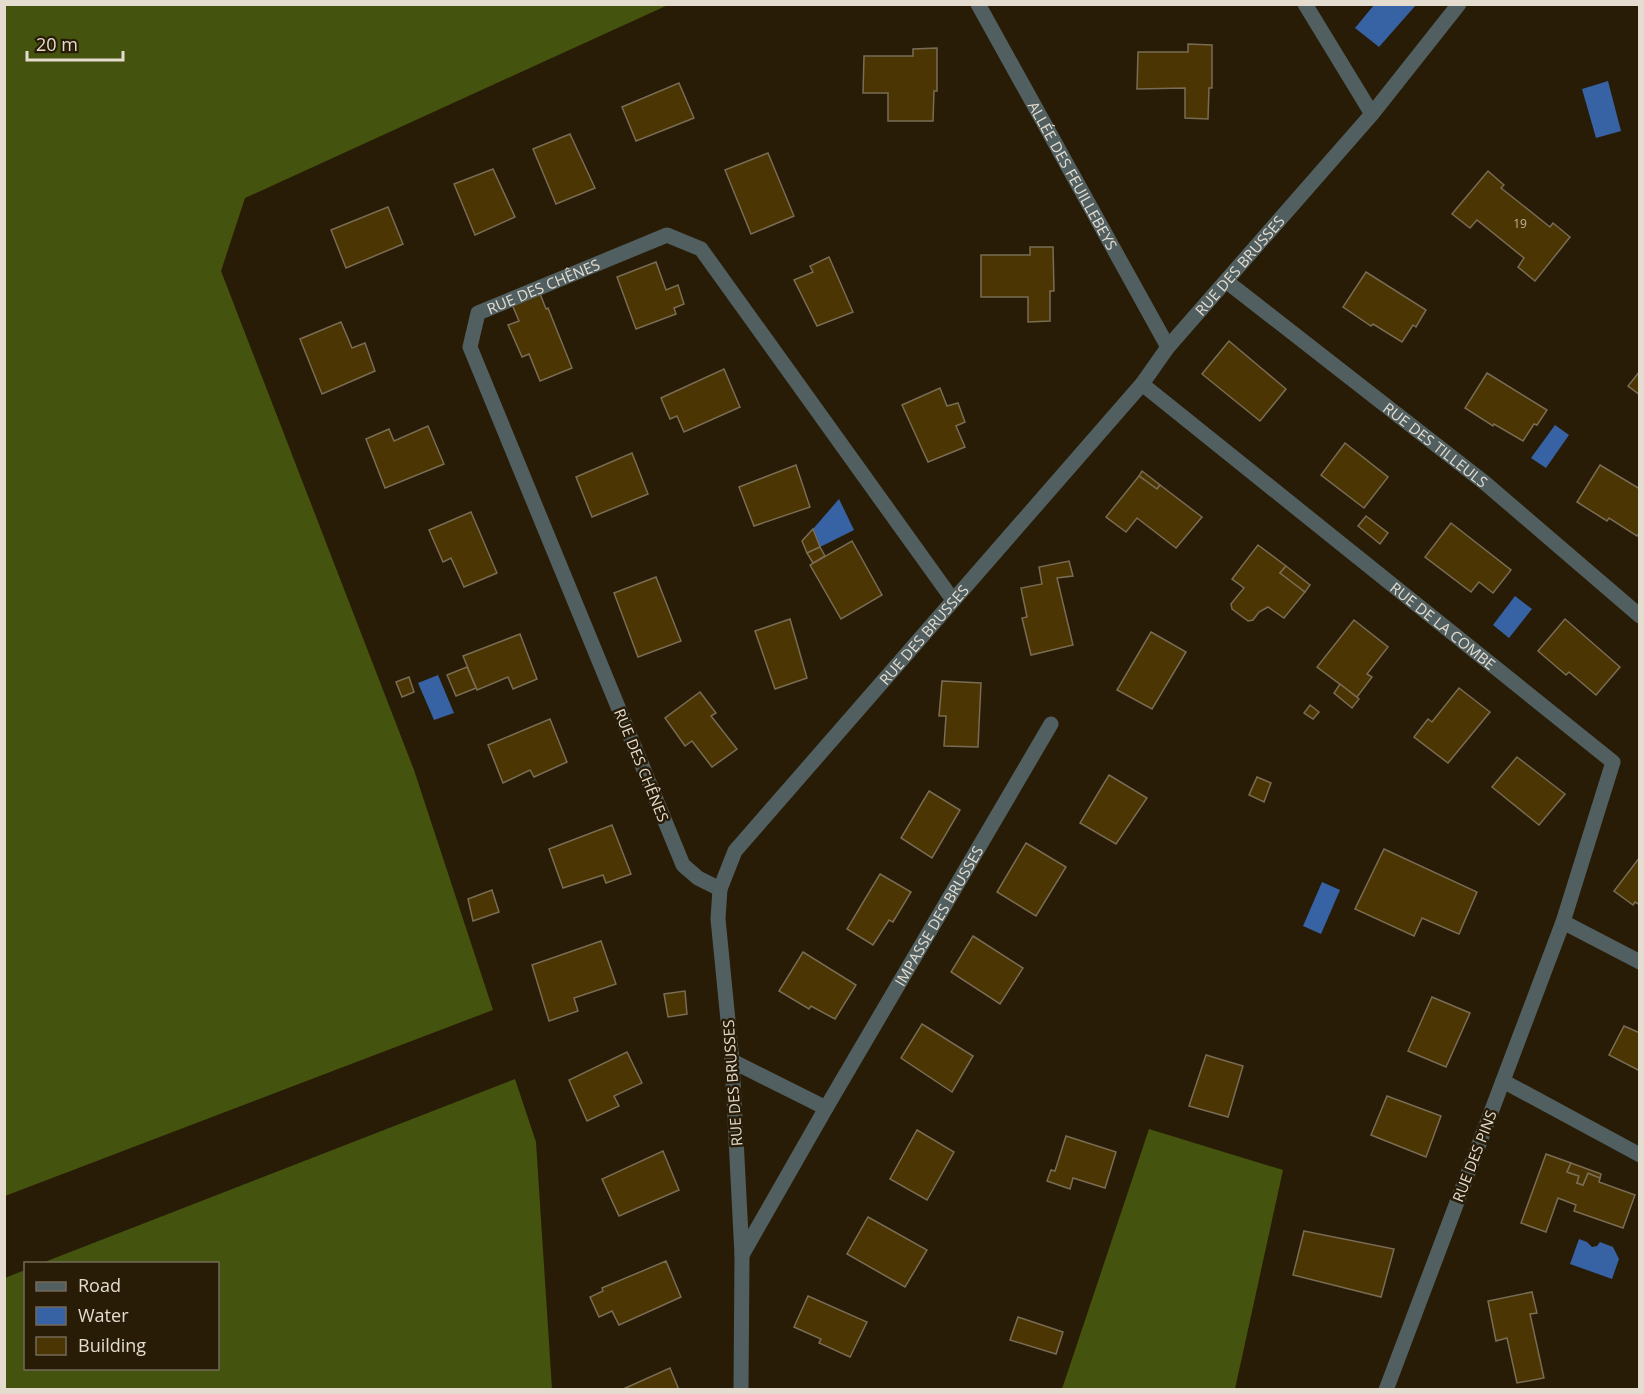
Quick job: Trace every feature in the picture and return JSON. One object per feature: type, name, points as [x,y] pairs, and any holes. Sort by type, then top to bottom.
[{"type":"street","name":"ALLÉE DES FEUILLEBEYS","points":[[978,4],[1168,347]]},
{"type":"street","points":[[1305,4],[1372,114]]},
{"type":"street","name":"RUE DES BRUSSES","points":[[741,1389],[742,1255],[732,1061],[718,919],[720,889],[735,851],[1142,384],[1168,347],[1372,114],[1460,4]]},
{"type":"street","name":"RUE DES CHÊNES","points":[[720,889],[698,878],[683,865],[470,347],[478,313],[667,235],[701,249],[953,600]]},
{"type":"street","name":"RUE DES TILLEULS","points":[[1226,281],[1485,483],[1640,616]]},
{"type":"street","name":"RUE DE LA COMBE","points":[[1142,384],[1613,762],[1563,922]]},
{"type":"street","name":"IMPASSE DES BRUSSES","points":[[742,1255],[1051,724]]},
{"type":"street","points":[[1563,922],[1640,962]]},
{"type":"street","name":"RUE DES PINS","points":[[1386,1389],[1563,922]]},
{"type":"street","points":[[732,1061],[826,1108]]},
{"type":"street","points":[[1503,1081],[1640,1155]]},
{"type":"green space","points":[[5,4],[668,5],[245,198],[221,271],[414,770],[493,1010],[5,1196]]},
{"type":"green space","points":[[515,1079],[536,1142],[552,1389],[5,1389],[5,1278],[24,1270],[24,1370],[219,1370],[219,1262],[45,1262]]},
{"type":"green space","points":[[1149,1129],[1283,1170],[1235,1389],[1062,1389]]},
{"type":"water","points":[[1374,5],[1416,5],[1379,47],[1355,28]]},
{"type":"water","points":[[1608,81],[1621,131],[1596,138],[1582,89]]},
{"type":"water","points":[[1555,425],[1569,435],[1546,468],[1531,458]]},
{"type":"water","points":[[839,499],[854,530],[820,547],[813,529]]},
{"type":"water","points":[[1515,596],[1532,609],[1509,638],[1493,625]]},
{"type":"water","points":[[438,675],[454,713],[434,720],[418,683]]},
{"type":"water","points":[[1322,882],[1340,890],[1321,934],[1303,926]]},
{"type":"water","points":[[1579,1239],[1592,1247],[1597,1246],[1600,1242],[1613,1247],[1619,1259],[1612,1279],[1570,1264]]},
{"type":"building","points":[[1188,44],[1212,45],[1212,88],[1209,88],[1208,119],[1185,118],[1185,88],[1137,89],[1138,52],[1188,52]]},
{"type":"building","points":[[937,48],[937,91],[934,91],[933,121],[888,121],[888,93],[863,93],[864,56],[913,56],[913,49]]},
{"type":"building","points":[[679,83],[694,118],[636,141],[622,107]]},
{"type":"building","points":[[570,134],[595,188],[556,204],[533,149]]},
{"type":"building","points":[[768,153],[794,216],[751,234],[725,170]]},
{"type":"building","points":[[493,169],[515,217],[475,235],[454,184]]},
{"type":"building","points":[[1488,171],[1504,185],[1501,188],[1550,227],[1553,223],[1570,237],[1535,281],[1518,267],[1524,258],[1477,220],[1470,228],[1452,214]]},
{"type":"building","points":[[388,207],[403,244],[346,268],[331,230]]},
{"type":"building","points":[[1030,247],[1053,247],[1054,291],[1050,291],[1050,321],[1028,322],[1028,297],[981,297],[981,255],[1030,255]]},
{"type":"building","points":[[829,257],[853,312],[817,326],[794,280],[813,272],[810,266]]},
{"type":"building","points":[[656,262],[666,290],[678,285],[684,304],[674,308],[676,314],[636,329],[617,277]]},
{"type":"building","points":[[1366,272],[1426,310],[1416,327],[1413,325],[1402,342],[1373,324],[1371,326],[1343,307]]},
{"type":"building","points":[[539,291],[572,368],[540,381],[529,354],[522,357],[508,325],[519,321],[511,302]]},
{"type":"building","points":[[341,322],[352,348],[365,343],[375,371],[322,394],[300,339]]},
{"type":"building","points":[[1229,341],[1286,389],[1260,421],[1202,374]]},
{"type":"building","points":[[724,369],[740,407],[684,432],[677,416],[670,419],[661,398]]},
{"type":"building","points":[[1640,371],[1640,395],[1628,386]]},
{"type":"building","points":[[1487,373],[1547,410],[1523,441],[1465,408]]},
{"type":"building","points":[[940,388],[947,406],[958,403],[965,422],[956,426],[965,447],[928,462],[902,405]]},
{"type":"building","points":[[428,426],[444,464],[385,488],[366,439],[389,429],[394,441]]},
{"type":"building","points":[[1345,443],[1388,477],[1364,508],[1321,475]]},
{"type":"building","points":[[632,453],[648,494],[592,517],[576,477]]},
{"type":"building","points":[[796,465],[810,507],[754,526],[739,487]]},
{"type":"building","points":[[1600,465],[1640,489],[1640,532],[1637,536],[1609,518],[1607,521],[1577,502]]},
{"type":"building","points":[[1142,471],[1160,485],[1157,489],[1139,476]]},
{"type":"building","points":[[1139,476],[1157,489],[1160,485],[1202,517],[1176,548],[1137,518],[1126,532],[1106,517]]},
{"type":"building","points":[[471,512],[497,573],[464,587],[451,558],[443,562],[429,530]]},
{"type":"building","points":[[1366,516],[1388,533],[1380,544],[1358,526]]},
{"type":"building","points":[[1451,523],[1511,570],[1493,593],[1479,582],[1471,592],[1425,557]]},
{"type":"building","points":[[813,529],[820,547],[807,553],[802,541]]},
{"type":"building","points":[[852,541],[882,595],[841,619],[810,565]]},
{"type":"building","points":[[1258,545],[1286,566],[1280,573],[1305,592],[1284,618],[1268,607],[1259,612],[1253,620],[1248,621],[1232,609],[1231,604],[1244,588],[1232,579]]},
{"type":"building","points":[[820,547],[825,556],[813,563],[807,553]]},
{"type":"building","points":[[1069,561],[1073,576],[1057,578],[1073,645],[1031,655],[1022,618],[1027,617],[1021,588],[1042,584],[1039,567]]},
{"type":"building","points":[[1286,566],[1310,585],[1305,592],[1280,573]]},
{"type":"building","points":[[656,577],[681,641],[638,657],[614,593]]},
{"type":"building","points":[[790,619],[807,678],[775,689],[755,631]]},
{"type":"building","points":[[1565,619],[1620,667],[1596,695],[1569,672],[1566,675],[1538,651]]},
{"type":"building","points":[[1354,620],[1388,647],[1367,674],[1372,677],[1357,697],[1317,667]]},
{"type":"building","points":[[1151,632],[1186,652],[1152,709],[1117,690]]},
{"type":"building","points":[[520,634],[537,679],[513,689],[508,677],[477,690],[463,656]]},
{"type":"building","points":[[467,667],[476,688],[456,696],[447,675]]},
{"type":"building","points":[[409,677],[414,692],[402,697],[396,682]]},
{"type":"building","points":[[942,681],[981,683],[978,747],[944,746],[946,716],[939,716]]},
{"type":"building","points":[[1340,684],[1359,699],[1352,708],[1334,693]]},
{"type":"building","points":[[1459,688],[1490,712],[1448,763],[1414,737],[1428,719],[1432,722]]},
{"type":"building","points":[[700,692],[716,713],[711,716],[737,749],[712,767],[692,741],[685,746],[665,718]]},
{"type":"building","points":[[1310,705],[1319,712],[1313,719],[1304,713]]},
{"type":"building","points":[[550,719],[567,762],[534,777],[530,770],[503,783],[488,745]]},
{"type":"building","points":[[1517,757],[1565,794],[1539,825],[1492,787]]},
{"type":"building","points":[[1109,775],[1147,798],[1116,844],[1080,823]]},
{"type":"building","points":[[1257,777],[1271,783],[1264,802],[1249,795]]},
{"type":"building","points":[[929,791],[960,810],[932,858],[901,838]]},
{"type":"building","points":[[612,825],[631,874],[606,883],[603,875],[563,888],[549,849]]},
{"type":"building","points":[[1026,843],[1066,867],[1036,916],[997,892]]},
{"type":"building","points":[[1384,849],[1477,892],[1459,934],[1422,918],[1414,936],[1355,909]]},
{"type":"building","points":[[1640,857],[1640,905],[1635,902],[1633,905],[1614,891]]},
{"type":"building","points":[[880,874],[911,892],[893,922],[889,920],[873,945],[847,929]]},
{"type":"building","points":[[492,890],[499,912],[473,921],[468,899]]},
{"type":"building","points":[[973,936],[1023,968],[1000,1004],[951,972]]},
{"type":"building","points":[[601,941],[616,984],[574,998],[578,1011],[549,1021],[532,965]]},
{"type":"building","points":[[803,952],[856,985],[835,1019],[811,1006],[809,1009],[779,991]]},
{"type":"building","points":[[685,991],[687,1014],[668,1017],[664,994]]},
{"type":"building","points":[[1432,997],[1470,1013],[1446,1067],[1408,1051]]},
{"type":"building","points":[[922,1024],[973,1056],[952,1092],[901,1058]]},
{"type":"building","points":[[1624,1026],[1640,1033],[1640,1071],[1609,1055]]},
{"type":"building","points":[[627,1052],[642,1083],[614,1096],[619,1106],[587,1121],[569,1080]]},
{"type":"building","points":[[1206,1055],[1243,1066],[1228,1117],[1189,1106]]},
{"type":"building","points":[[1387,1096],[1441,1116],[1426,1157],[1371,1135]]},
{"type":"building","points":[[917,1130],[954,1152],[927,1200],[890,1179]]},
{"type":"building","points":[[1066,1136],[1116,1152],[1105,1188],[1073,1178],[1070,1189],[1047,1181],[1051,1170],[1055,1171]]},
{"type":"building","points":[[663,1151],[679,1190],[619,1216],[602,1179]]},
{"type":"building","points":[[1546,1154],[1571,1163],[1567,1172],[1579,1176],[1577,1183],[1583,1185],[1588,1173],[1600,1178],[1599,1182],[1635,1195],[1623,1228],[1574,1211],[1576,1205],[1558,1198],[1546,1232],[1521,1223]]},
{"type":"building","points":[[1571,1163],[1601,1174],[1600,1178],[1588,1173],[1583,1185],[1577,1183],[1579,1176],[1567,1172]]},
{"type":"building","points":[[868,1217],[927,1250],[905,1287],[847,1254]]},
{"type":"building","points":[[1304,1231],[1394,1249],[1381,1297],[1293,1275]]},
{"type":"building","points":[[666,1261],[681,1297],[619,1325],[612,1311],[599,1317],[590,1297],[603,1291],[602,1288]]},
{"type":"building","points":[[1532,1292],[1537,1313],[1530,1314],[1544,1378],[1517,1383],[1507,1338],[1496,1341],[1488,1301]]},
{"type":"building","points":[[808,1296],[867,1322],[850,1357],[819,1343],[821,1339],[794,1327]]},
{"type":"building","points":[[1018,1317],[1063,1332],[1056,1354],[1010,1340]]},
{"type":"building","points":[[670,1368],[679,1390],[621,1390]]}]
